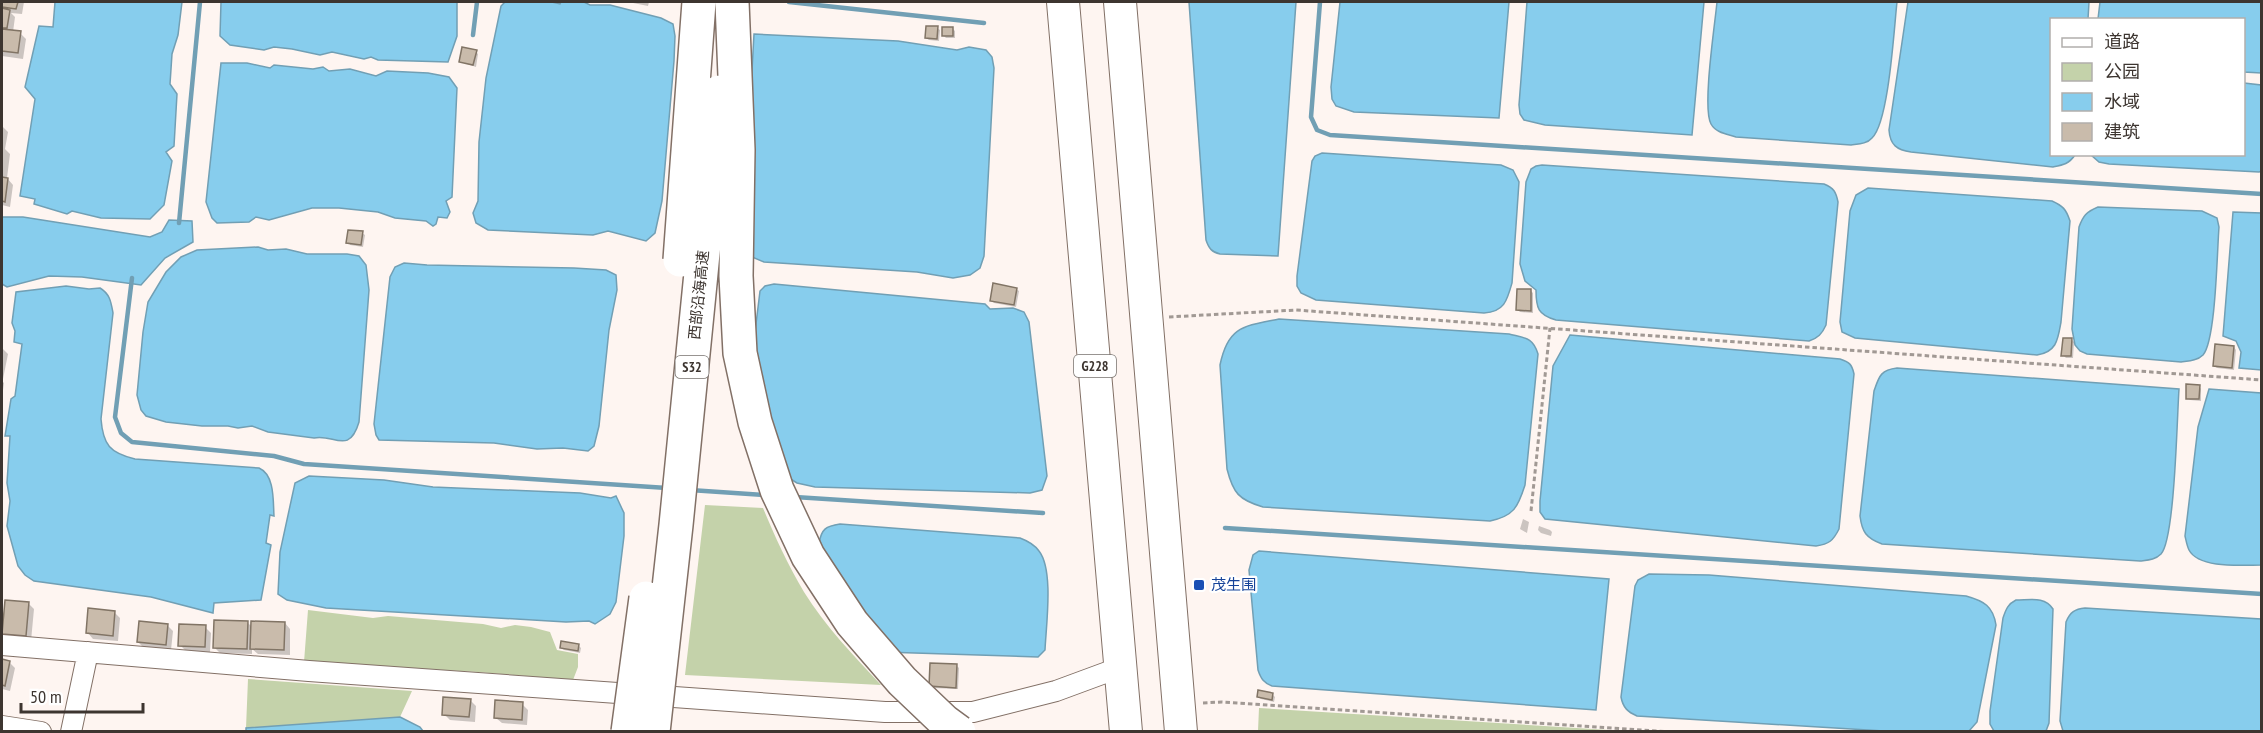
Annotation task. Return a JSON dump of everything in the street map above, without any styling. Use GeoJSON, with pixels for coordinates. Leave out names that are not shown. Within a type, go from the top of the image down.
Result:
{"type":"FeatureCollection","features":[{"type":"Feature","properties":{"kind":"highway","name":"西部沿海高速"},"geometry":{"type":"LineString","coordinates":[[628,732],[648,576],[680,267],[699,2]]}},
{"type":"Feature","properties":{"kind":"highway","name":"西部沿海高速"},"geometry":{"type":"LineString","coordinates":[[653,732],[730,2]]}},
{"type":"Feature","properties":{"kind":"highway"},"geometry":{"type":"LineString","coordinates":[[730,2],[738,150],[736,276],[740,353],[755,422],[777,490],[808,556],[852,623],[902,681],[944,721],[959,732]]}},
{"type":"Feature","properties":{"kind":"highway","name":"G228"},"geometry":{"type":"LineString","coordinates":[[1063,2],[1126,732]]}},
{"type":"Feature","properties":{"kind":"highway"},"geometry":{"type":"LineString","coordinates":[[1120,2],[1180,718]]}},
{"type":"Feature","properties":{"kind":"street"},"geometry":{"type":"LineString","coordinates":[[2,645],[309,671],[885,711],[973,712],[1056,691],[1121,667]]}},
{"type":"Feature","properties":{"kind":"street"},"geometry":{"type":"LineString","coordinates":[[71,732],[88,652]]}},
{"type":"Feature","properties":{"kind":"street"},"geometry":{"type":"LineString","coordinates":[[2,726],[42,732]]}},
{"type":"Feature","properties":{"kind":"path"},"geometry":{"type":"LineString","coordinates":[[1146,319],[1296,310],[2262,380]]}},
{"type":"Feature","properties":{"kind":"path"},"geometry":{"type":"LineString","coordinates":[[1531,511],[1550,328]]}},
{"type":"Feature","properties":{"kind":"path"},"geometry":{"type":"LineString","coordinates":[[1180,718],[1222,702],[1671,732]]}},
{"type":"Feature","properties":{"kind":"green space"},"geometry":{"type":"Polygon","coordinates":[[[705,505],[763,508],[787,561],[812,605],[881,685],[685,675],[705,505]]]}},
{"type":"Feature","properties":{"kind":"green space"},"geometry":{"type":"Polygon","coordinates":[[[308,610],[373,618],[388,616],[483,624],[501,628],[515,625],[531,627],[550,632],[557,650],[578,654],[578,667],[573,680],[304,662],[308,610]]]}},
{"type":"Feature","properties":{"kind":"green space"},"geometry":{"type":"Polygon","coordinates":[[[248,679],[412,691],[400,717],[246,728],[248,679]]]}},
{"type":"Feature","properties":{"kind":"green space"},"geometry":{"type":"Polygon","coordinates":[[[1259,708],[1625,731],[1258,731],[1259,708]]]}},
{"type":"Feature","properties":{"kind":"water"},"geometry":{"type":"Polygon","coordinates":[[[55,2],[182,2],[178,35],[172,54],[170,84],[177,94],[174,146],[166,152],[172,161],[164,205],[150,219],[101,218],[72,211],[67,214],[34,204],[35,199],[20,196],[35,99],[25,87],[39,26],[53,27],[55,2]]]}},
{"type":"Feature","properties":{"kind":"water"},"geometry":{"type":"Polygon","coordinates":[[[221,2],[457,2],[457,36],[448,62],[378,60],[371,57],[364,59],[332,52],[320,55],[274,47],[264,50],[230,45],[220,36],[221,2]]]}},
{"type":"Feature","properties":{"kind":"water"},"geometry":{"type":"Polygon","coordinates":[[[505,2],[560,4],[561,2],[584,2],[590,5],[610,5],[661,18],[673,24],[674,61],[662,201],[655,233],[646,241],[608,231],[593,235],[488,230],[476,223],[473,213],[478,201],[479,142],[486,78],[501,6],[505,2]]]}},
{"type":"Feature","properties":{"kind":"water"},"geometry":{"type":"Polygon","coordinates":[[[1189,2],[1296,2],[1278,256],[1220,254],[1208,246],[1189,2]]]}},
{"type":"Feature","properties":{"kind":"water"},"geometry":{"type":"Polygon","coordinates":[[[1340,2],[1509,2],[1499,118],[1354,112],[1336,106],[1332,99],[1331,87],[1340,2]]]}},
{"type":"Feature","properties":{"kind":"water"},"geometry":{"type":"Polygon","coordinates":[[[1527,2],[1704,2],[1692,135],[1545,125],[1524,120],[1520,114],[1519,105],[1527,2]]]}},
{"type":"Feature","properties":{"kind":"water"},"geometry":{"type":"Polygon","coordinates":[[[1717,2],[1897,2],[1887,95],[1878,129],[1872,138],[1865,143],[1851,145],[1736,137],[1716,129],[1711,124],[1708,101],[1717,2]]]}},
{"type":"Feature","properties":{"kind":"water"},"geometry":{"type":"Polygon","coordinates":[[[1908,2],[2089,2],[2088,18],[2050,18],[2050,156],[2074,156],[2065,164],[2053,167],[1911,152],[1895,146],[1889,130],[1908,2]]]}},
{"type":"Feature","properties":{"kind":"water"},"geometry":{"type":"Polygon","coordinates":[[[2100,2],[2261,2],[2261,73],[2245,72],[2245,18],[2098,18],[2100,2]]]}},
{"type":"Feature","properties":{"kind":"water"},"geometry":{"type":"Polygon","coordinates":[[[754,34],[898,41],[957,50],[969,47],[986,50],[992,57],[994,68],[984,256],[980,268],[970,275],[953,278],[917,272],[764,262],[745,254],[744,215],[754,34]]]}},
{"type":"Feature","properties":{"kind":"water"},"geometry":{"type":"Polygon","coordinates":[[[221,63],[247,63],[270,68],[274,65],[313,69],[323,67],[329,71],[350,69],[376,76],[387,71],[428,73],[449,77],[457,88],[452,197],[446,201],[450,212],[447,218],[438,217],[433,226],[426,221],[395,218],[378,212],[312,208],[269,220],[256,217],[249,222],[217,223],[212,218],[206,202],[221,63]]]}},
{"type":"Feature","properties":{"kind":"water"},"geometry":{"type":"Polygon","coordinates":[[[2245,83],[2261,85],[2262,171],[2099,162],[2092,156],[2245,156],[2245,83]]]}},
{"type":"Feature","properties":{"kind":"water"},"geometry":{"type":"Polygon","coordinates":[[[1322,153],[1501,165],[1513,170],[1519,182],[1512,283],[1504,304],[1496,310],[1484,313],[1316,300],[1301,293],[1297,286],[1297,276],[1312,161],[1315,156],[1322,153]]]}},
{"type":"Feature","properties":{"kind":"water"},"geometry":{"type":"Polygon","coordinates":[[[1542,165],[1824,184],[1830,187],[1838,202],[1826,325],[1823,331],[1809,341],[1556,320],[1545,316],[1539,310],[1536,290],[1525,281],[1520,264],[1526,182],[1531,169],[1542,165]]]}},
{"type":"Feature","properties":{"kind":"water"},"geometry":{"type":"Polygon","coordinates":[[[1868,188],[2052,201],[2061,206],[2070,221],[2061,322],[2053,348],[2037,355],[1855,338],[1842,332],[1840,322],[1850,211],[1856,195],[1868,188]]]}},
{"type":"Feature","properties":{"kind":"water"},"geometry":{"type":"Polygon","coordinates":[[[2098,207],[2202,211],[2217,218],[2219,227],[2211,332],[2201,357],[2181,362],[2087,354],[2075,345],[2072,329],[2079,227],[2086,215],[2098,207]]]}},
{"type":"Feature","properties":{"kind":"water"},"geometry":{"type":"Polygon","coordinates":[[[2233,212],[2261,213],[2261,370],[2239,368],[2241,352],[2236,341],[2223,336],[2233,212]]]}},
{"type":"Feature","properties":{"kind":"water"},"geometry":{"type":"Polygon","coordinates":[[[2,217],[23,217],[150,237],[162,232],[169,220],[192,221],[193,242],[165,258],[141,285],[82,277],[49,276],[7,287],[2,284],[2,217]]]}},
{"type":"Feature","properties":{"kind":"water"},"geometry":{"type":"Polygon","coordinates":[[[258,247],[268,250],[286,249],[307,254],[359,256],[366,265],[369,290],[359,422],[355,432],[345,441],[268,432],[252,426],[238,428],[166,422],[146,416],[141,410],[137,395],[148,302],[166,272],[181,257],[197,250],[258,247]]]}},
{"type":"Feature","properties":{"kind":"water"},"geometry":{"type":"Polygon","coordinates":[[[404,263],[574,268],[606,270],[616,275],[617,290],[609,330],[599,426],[594,446],[588,451],[563,448],[537,449],[494,443],[379,440],[374,424],[390,277],[395,267],[404,263]]]}},
{"type":"Feature","properties":{"kind":"water"},"geometry":{"type":"Polygon","coordinates":[[[774,284],[985,304],[990,309],[1013,308],[1024,312],[1029,322],[1047,476],[1042,490],[1030,493],[815,487],[797,483],[784,475],[751,365],[760,291],[765,286],[774,284]]]}},
{"type":"Feature","properties":{"kind":"water"},"geometry":{"type":"Polygon","coordinates":[[[66,286],[100,288],[111,302],[113,313],[101,419],[106,442],[114,451],[135,459],[259,468],[268,476],[271,482],[274,516],[270,515],[266,543],[271,545],[261,600],[214,603],[213,613],[151,597],[34,581],[18,566],[7,526],[10,501],[7,483],[10,436],[5,436],[11,399],[15,396],[22,344],[14,342],[15,331],[12,323],[16,292],[66,286]]]}},
{"type":"Feature","properties":{"kind":"water"},"geometry":{"type":"Polygon","coordinates":[[[1279,319],[1509,334],[1531,341],[1538,354],[1525,485],[1514,509],[1505,516],[1490,521],[1263,507],[1238,494],[1227,469],[1220,365],[1223,352],[1233,335],[1239,330],[1279,319]]]}},
{"type":"Feature","properties":{"kind":"water"},"geometry":{"type":"Polygon","coordinates":[[[1570,335],[1840,359],[1848,362],[1854,374],[1839,529],[1835,536],[1827,543],[1816,546],[1545,519],[1540,512],[1540,501],[1553,366],[1570,335]]]}},
{"type":"Feature","properties":{"kind":"water"},"geometry":{"type":"Polygon","coordinates":[[[1897,368],[2179,389],[2172,502],[2166,544],[2161,554],[2154,559],[2140,561],[1882,544],[1869,537],[1862,526],[1860,516],[1874,391],[1884,372],[1897,368]]]}},
{"type":"Feature","properties":{"kind":"water"},"geometry":{"type":"Polygon","coordinates":[[[2209,389],[2261,393],[2261,565],[2211,563],[2194,556],[2187,545],[2185,536],[2198,427],[2209,389]]]}},
{"type":"Feature","properties":{"kind":"water"},"geometry":{"type":"Polygon","coordinates":[[[309,476],[384,480],[433,487],[580,493],[611,498],[616,496],[624,513],[624,536],[616,602],[610,614],[595,624],[589,621],[566,622],[326,608],[287,600],[278,594],[280,552],[295,483],[309,476]]]}},
{"type":"Feature","properties":{"kind":"water"},"geometry":{"type":"Polygon","coordinates":[[[840,524],[1020,538],[1031,543],[1044,560],[1048,584],[1045,650],[1038,657],[883,652],[819,544],[825,529],[840,524]]]}},
{"type":"Feature","properties":{"kind":"water"},"geometry":{"type":"Polygon","coordinates":[[[1259,551],[1609,579],[1596,710],[1269,685],[1260,676],[1258,670],[1249,570],[1253,555],[1259,551]]]}},
{"type":"Feature","properties":{"kind":"water"},"geometry":{"type":"Polygon","coordinates":[[[1649,574],[1709,575],[1966,596],[1978,600],[1987,605],[1993,613],[1996,625],[1977,722],[1969,731],[1884,731],[1637,716],[1626,709],[1621,697],[1635,586],[1638,580],[1649,574]]]}},
{"type":"Feature","properties":{"kind":"water"},"geometry":{"type":"Polygon","coordinates":[[[2016,600],[2041,600],[2053,609],[2049,723],[2046,731],[1994,731],[1990,724],[2003,618],[2008,607],[2016,600]]]}},
{"type":"Feature","properties":{"kind":"water"},"geometry":{"type":"Polygon","coordinates":[[[2085,608],[2261,619],[2261,731],[2063,731],[2060,721],[2066,622],[2073,612],[2085,608]]]}},
{"type":"Feature","properties":{"kind":"water"},"geometry":{"type":"Polygon","coordinates":[[[400,717],[420,727],[423,731],[246,731],[246,728],[400,717]]]}},
{"type":"Feature","properties":{"kind":"building"},"geometry":{"type":"Polygon","coordinates":[[[2,2],[18,2],[16,9],[2,7],[2,2]]]}},
{"type":"Feature","properties":{"kind":"building"},"geometry":{"type":"Polygon","coordinates":[[[2,8],[10,10],[7,28],[2,28],[2,8]]]}},
{"type":"Feature","properties":{"kind":"building"},"geometry":{"type":"Polygon","coordinates":[[[926,26],[938,26],[937,39],[925,38],[926,26]]]}},
{"type":"Feature","properties":{"kind":"building"},"geometry":{"type":"Polygon","coordinates":[[[942,27],[953,27],[953,36],[942,36],[942,27]]]}},
{"type":"Feature","properties":{"kind":"building"},"geometry":{"type":"Polygon","coordinates":[[[2,29],[21,31],[18,53],[2,51],[2,29]]]}},
{"type":"Feature","properties":{"kind":"building"},"geometry":{"type":"Polygon","coordinates":[[[462,47],[477,50],[473,65],[459,62],[462,47]]]}},
{"type":"Feature","properties":{"kind":"building"},"geometry":{"type":"Polygon","coordinates":[[[2,177],[8,178],[5,202],[2,201],[2,177]]]}},
{"type":"Feature","properties":{"kind":"building"},"geometry":{"type":"Polygon","coordinates":[[[348,230],[363,231],[361,245],[346,243],[348,230]]]}},
{"type":"Feature","properties":{"kind":"building"},"geometry":{"type":"Polygon","coordinates":[[[993,283],[1017,288],[1014,305],[990,301],[993,283]]]}},
{"type":"Feature","properties":{"kind":"building"},"geometry":{"type":"Polygon","coordinates":[[[1517,289],[1531,289],[1531,311],[1516,310],[1517,289]]]}},
{"type":"Feature","properties":{"kind":"building"},"geometry":{"type":"Polygon","coordinates":[[[2063,338],[2072,338],[2071,356],[2061,356],[2063,338]]]}},
{"type":"Feature","properties":{"kind":"building"},"geometry":{"type":"Polygon","coordinates":[[[2215,344],[2234,346],[2232,368],[2213,366],[2215,344]]]}},
{"type":"Feature","properties":{"kind":"building"},"geometry":{"type":"Polygon","coordinates":[[[2186,384],[2200,385],[2199,399],[2186,399],[2186,384]]]}},
{"type":"Feature","properties":{"kind":"building"},"geometry":{"type":"Polygon","coordinates":[[[5,600],[29,602],[26,636],[2,634],[5,600]]]}},
{"type":"Feature","properties":{"kind":"building"},"geometry":{"type":"Polygon","coordinates":[[[88,608],[115,611],[113,636],[86,633],[88,608]]]}},
{"type":"Feature","properties":{"kind":"building"},"geometry":{"type":"Polygon","coordinates":[[[214,620],[248,621],[247,649],[213,648],[214,620]]]}},
{"type":"Feature","properties":{"kind":"building"},"geometry":{"type":"Polygon","coordinates":[[[139,621],[168,624],[166,645],[137,642],[139,621]]]}},
{"type":"Feature","properties":{"kind":"building"},"geometry":{"type":"Polygon","coordinates":[[[251,621],[285,622],[284,650],[250,649],[251,621]]]}},
{"type":"Feature","properties":{"kind":"building"},"geometry":{"type":"Polygon","coordinates":[[[179,624],[206,625],[205,647],[178,646],[179,624]]]}},
{"type":"Feature","properties":{"kind":"building"},"geometry":{"type":"Polygon","coordinates":[[[561,641],[579,644],[578,651],[560,648],[561,641]]]}},
{"type":"Feature","properties":{"kind":"building"},"geometry":{"type":"Polygon","coordinates":[[[2,659],[10,661],[5,686],[2,685],[2,659]]]}},
{"type":"Feature","properties":{"kind":"building"},"geometry":{"type":"Polygon","coordinates":[[[930,663],[957,664],[956,688],[929,686],[930,663]]]}},
{"type":"Feature","properties":{"kind":"building"},"geometry":{"type":"Polygon","coordinates":[[[1258,690],[1273,693],[1272,700],[1257,697],[1258,690]]]}},
{"type":"Feature","properties":{"kind":"building"},"geometry":{"type":"Polygon","coordinates":[[[443,697],[471,699],[469,717],[442,715],[443,697]]]}},
{"type":"Feature","properties":{"kind":"building"},"geometry":{"type":"Polygon","coordinates":[[[495,700],[523,702],[522,720],[494,718],[495,700]]]}},
{"type":"Feature","properties":{"kind":"waterway"},"geometry":{"type":"LineString","coordinates":[[179,223],[200,2]]}},
{"type":"Feature","properties":{"kind":"waterway"},"geometry":{"type":"LineString","coordinates":[[473,35],[477,2]]}},
{"type":"Feature","properties":{"kind":"waterway"},"geometry":{"type":"LineString","coordinates":[[789,2],[984,23]]}},
{"type":"Feature","properties":{"kind":"waterway"},"geometry":{"type":"LineString","coordinates":[[1320,2],[1311,117],[1317,130],[1330,135],[2262,194]]}},
{"type":"Feature","properties":{"kind":"waterway"},"geometry":{"type":"LineString","coordinates":[[132,278],[115,417],[121,433],[132,442],[274,456],[304,464],[667,488]]}},
{"type":"Feature","properties":{"kind":"waterway"},"geometry":{"type":"LineString","coordinates":[[690,490],[765,495]]}},
{"type":"Feature","properties":{"kind":"waterway"},"geometry":{"type":"LineString","coordinates":[[795,497],[1043,513]]}},
{"type":"Feature","properties":{"kind":"waterway"},"geometry":{"type":"LineString","coordinates":[[1225,528],[2262,594]]}},
{"type":"Feature","properties":{"kind":"place","name":"茂生围"},"geometry":{"type":"Point","coordinates":[1199,585]}}]}
